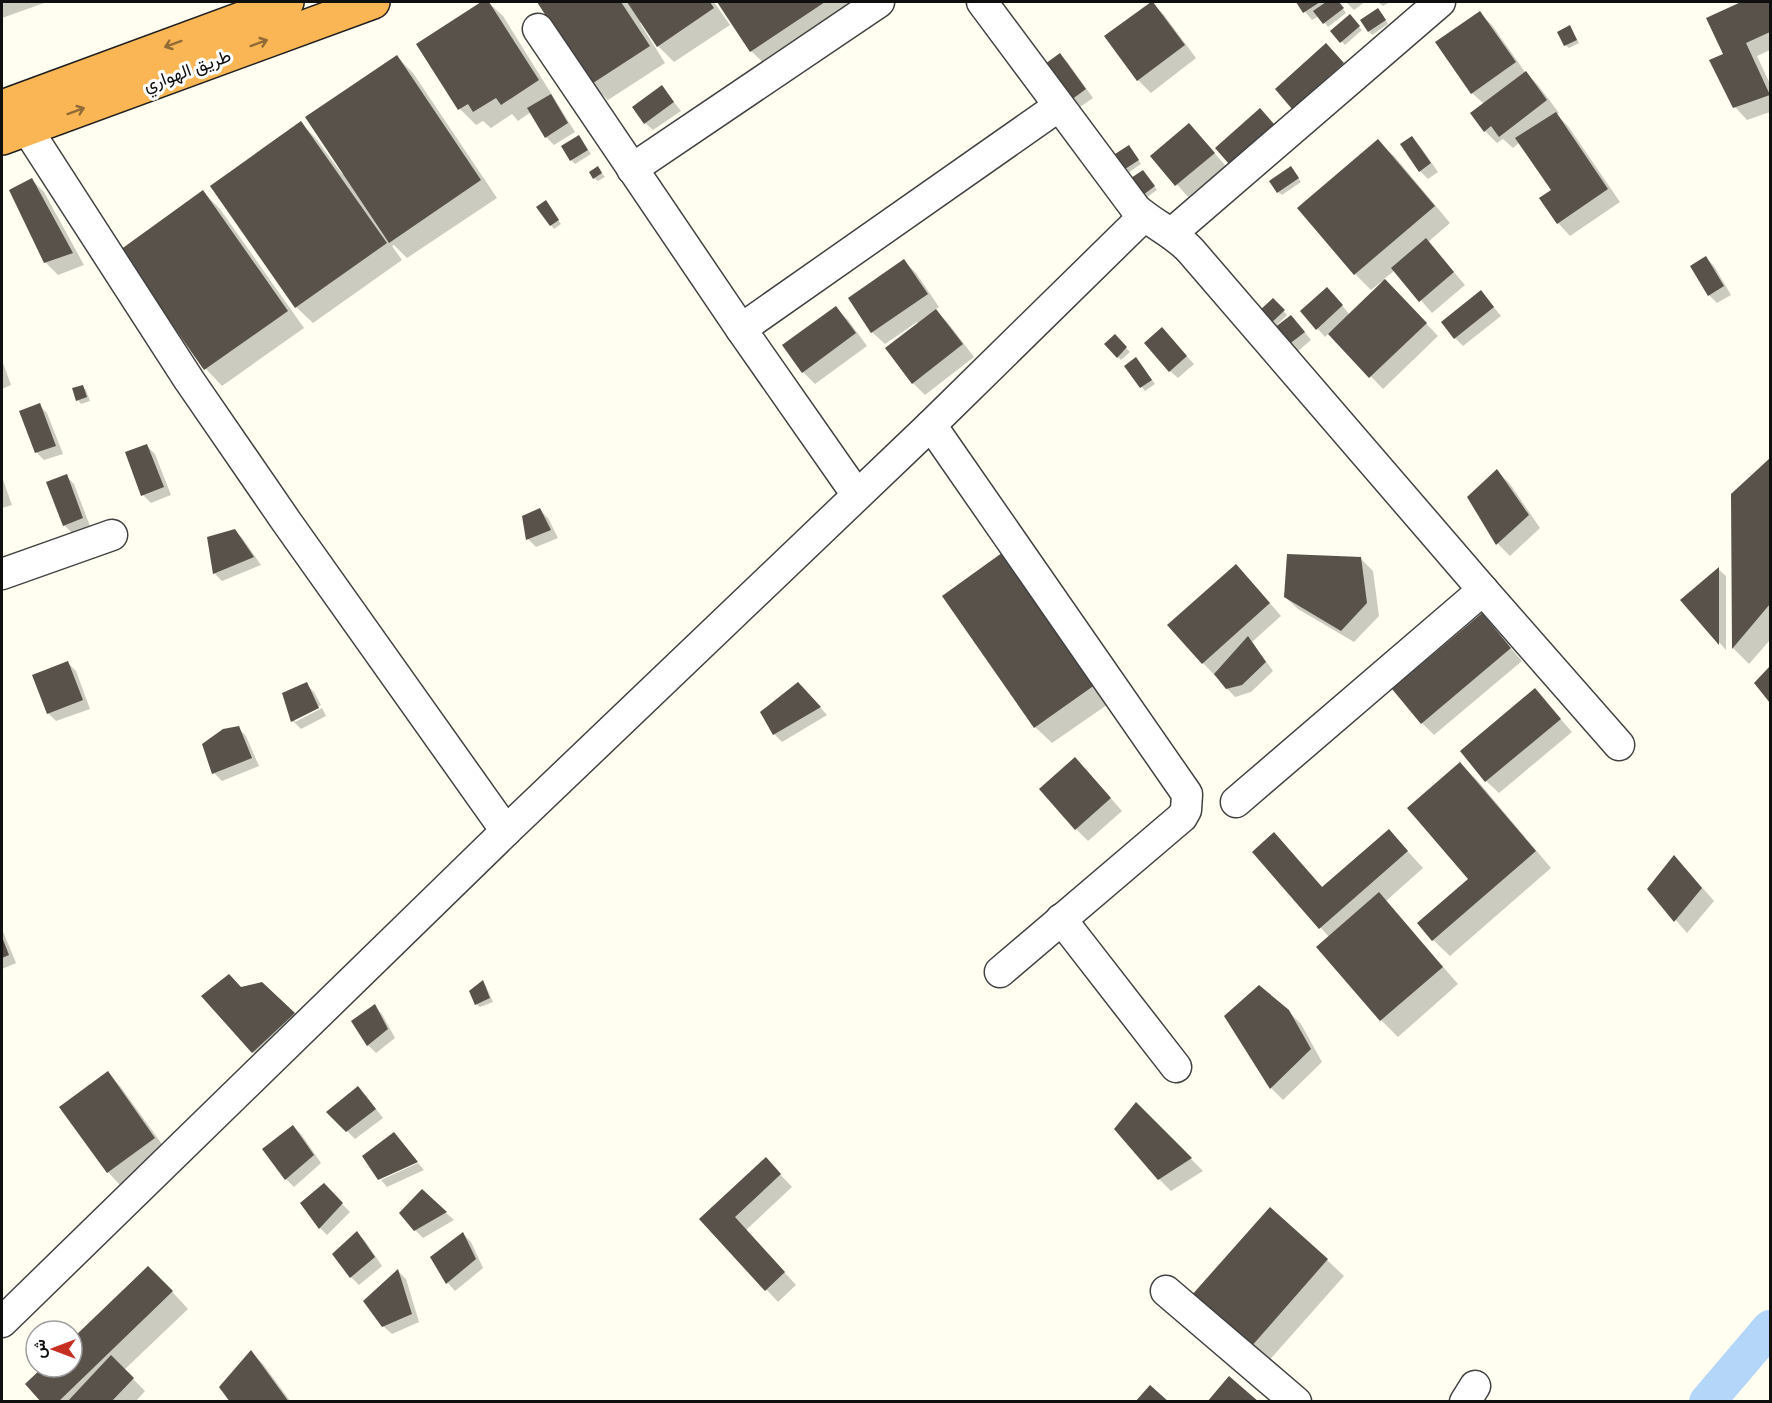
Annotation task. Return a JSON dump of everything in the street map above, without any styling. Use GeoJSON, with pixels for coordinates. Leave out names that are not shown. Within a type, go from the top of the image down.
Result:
{"type":"FeatureCollection","features":[{"type":"Feature","properties":{"kind":"highway","name":"طريق الهواري"},"geometry":{"type":"LineString","coordinates":[[2,107],[287,2]]}},
{"type":"Feature","properties":{"kind":"highway","name":"طريق الهواري"},"geometry":{"type":"LineString","coordinates":[[14,134],[373,2]]}},
{"type":"Feature","properties":{"kind":"street"},"geometry":{"type":"LineString","coordinates":[[632,169],[879,2]]}},
{"type":"Feature","properties":{"kind":"street"},"geometry":{"type":"LineString","coordinates":[[982,2],[1130,201],[1144,216],[1172,233],[1191,251],[1483,591],[1618,744]]}},
{"type":"Feature","properties":{"kind":"street"},"geometry":{"type":"LineString","coordinates":[[1172,233],[1440,2]]}},
{"type":"Feature","properties":{"kind":"street"},"geometry":{"type":"LineString","coordinates":[[538,29],[741,329],[857,495]]}},
{"type":"Feature","properties":{"kind":"street"},"geometry":{"type":"LineString","coordinates":[[741,329],[1059,106]]}},
{"type":"Feature","properties":{"kind":"street"},"geometry":{"type":"LineString","coordinates":[[14,134],[506,831]]}},
{"type":"Feature","properties":{"kind":"street"},"geometry":{"type":"LineString","coordinates":[[2,1322],[506,831],[931,425],[1144,216]]}},
{"type":"Feature","properties":{"kind":"street"},"geometry":{"type":"LineString","coordinates":[[931,425],[1187,794],[1186,810],[1182,817],[1000,972]]}},
{"type":"Feature","properties":{"kind":"street"},"geometry":{"type":"LineString","coordinates":[[2,574],[112,535]]}},
{"type":"Feature","properties":{"kind":"street"},"geometry":{"type":"LineString","coordinates":[[1236,802],[1483,591]]}},
{"type":"Feature","properties":{"kind":"street"},"geometry":{"type":"LineString","coordinates":[[1061,919],[1176,1067]]}},
{"type":"Feature","properties":{"kind":"street"},"geometry":{"type":"LineString","coordinates":[[1166,1291],[1296,1401]]}},
{"type":"Feature","properties":{"kind":"building"},"geometry":{"type":"Polygon","coordinates":[[[481,2],[489,2],[539,80],[501,105],[496,98],[473,112],[468,104],[458,110],[416,44],[481,2]]]}},
{"type":"Feature","properties":{"kind":"building"},"geometry":{"type":"Polygon","coordinates":[[[537,2],[621,2],[650,46],[590,85],[537,2]]]}},
{"type":"Feature","properties":{"kind":"building"},"geometry":{"type":"Polygon","coordinates":[[[627,2],[710,2],[714,8],[657,47],[627,2]]]}},
{"type":"Feature","properties":{"kind":"building"},"geometry":{"type":"Polygon","coordinates":[[[717,2],[825,2],[750,52],[717,2]]]}},
{"type":"Feature","properties":{"kind":"building"},"geometry":{"type":"Polygon","coordinates":[[[1151,2],[1185,45],[1137,81],[1104,36],[1151,2]]]}},
{"type":"Feature","properties":{"kind":"building"},"geometry":{"type":"Polygon","coordinates":[[[1296,2],[1320,2],[1303,13],[1296,2]]]}},
{"type":"Feature","properties":{"kind":"building"},"geometry":{"type":"Polygon","coordinates":[[[1326,2],[1339,2],[1344,8],[1323,24],[1313,11],[1326,2]]]}},
{"type":"Feature","properties":{"kind":"building"},"geometry":{"type":"Polygon","coordinates":[[[1741,2],[1770,2],[1770,32],[1746,43],[1770,95],[1733,108],[1709,60],[1723,54],[1706,18],[1741,2]]]}},
{"type":"Feature","properties":{"kind":"building"},"geometry":{"type":"Polygon","coordinates":[[[1378,8],[1386,20],[1368,32],[1360,20],[1378,8]]]}},
{"type":"Feature","properties":{"kind":"building"},"geometry":{"type":"Polygon","coordinates":[[[1480,11],[1516,62],[1471,94],[1435,42],[1480,11]]]}},
{"type":"Feature","properties":{"kind":"building"},"geometry":{"type":"Polygon","coordinates":[[[1350,14],[1360,26],[1340,43],[1330,31],[1350,14]]]}},
{"type":"Feature","properties":{"kind":"building"},"geometry":{"type":"Polygon","coordinates":[[[1570,25],[1577,40],[1564,46],[1557,32],[1570,25]]]}},
{"type":"Feature","properties":{"kind":"building"},"geometry":{"type":"Polygon","coordinates":[[[1326,43],[1344,63],[1292,109],[1275,89],[1326,43]]]}},
{"type":"Feature","properties":{"kind":"building"},"geometry":{"type":"Polygon","coordinates":[[[1060,53],[1086,89],[1071,100],[1045,64],[1060,53]]]}},
{"type":"Feature","properties":{"kind":"building"},"geometry":{"type":"Polygon","coordinates":[[[397,55],[481,180],[389,243],[305,117],[397,55]]]}},
{"type":"Feature","properties":{"kind":"building"},"geometry":{"type":"Polygon","coordinates":[[[1526,71],[1547,100],[1499,137],[1491,126],[1484,132],[1470,113],[1526,71]]]}},
{"type":"Feature","properties":{"kind":"building"},"geometry":{"type":"Polygon","coordinates":[[[662,85],[674,102],[644,124],[632,107],[662,85]]]}},
{"type":"Feature","properties":{"kind":"building"},"geometry":{"type":"Polygon","coordinates":[[[551,94],[568,123],[545,138],[527,108],[551,94]]]}},
{"type":"Feature","properties":{"kind":"building"},"geometry":{"type":"Polygon","coordinates":[[[1260,108],[1274,124],[1229,164],[1215,148],[1260,108]]]}},
{"type":"Feature","properties":{"kind":"building"},"geometry":{"type":"Polygon","coordinates":[[[1556,112],[1608,189],[1557,224],[1539,198],[1551,190],[1515,138],[1556,112]]]}},
{"type":"Feature","properties":{"kind":"building"},"geometry":{"type":"Polygon","coordinates":[[[301,121],[387,243],[295,308],[210,186],[301,121]]]}},
{"type":"Feature","properties":{"kind":"building"},"geometry":{"type":"Polygon","coordinates":[[[1189,123],[1215,153],[1175,186],[1150,156],[1189,123]]]}},
{"type":"Feature","properties":{"kind":"building"},"geometry":{"type":"Polygon","coordinates":[[[579,135],[588,150],[570,161],[561,146],[579,135]]]}},
{"type":"Feature","properties":{"kind":"building"},"geometry":{"type":"Polygon","coordinates":[[[1412,136],[1431,163],[1419,172],[1400,144],[1412,136]]]}},
{"type":"Feature","properties":{"kind":"building"},"geometry":{"type":"Polygon","coordinates":[[[1378,139],[1435,206],[1354,275],[1297,208],[1378,139]]]}},
{"type":"Feature","properties":{"kind":"building"},"geometry":{"type":"Polygon","coordinates":[[[1129,145],[1139,160],[1125,169],[1115,154],[1129,145]]]}},
{"type":"Feature","properties":{"kind":"building"},"geometry":{"type":"Polygon","coordinates":[[[598,166],[602,173],[593,179],[589,172],[598,166]]]}},
{"type":"Feature","properties":{"kind":"building"},"geometry":{"type":"Polygon","coordinates":[[[1291,166],[1299,178],[1277,193],[1269,181],[1291,166]]]}},
{"type":"Feature","properties":{"kind":"building"},"geometry":{"type":"Polygon","coordinates":[[[1143,170],[1155,186],[1143,195],[1131,178],[1143,170]]]}},
{"type":"Feature","properties":{"kind":"building"},"geometry":{"type":"Polygon","coordinates":[[[32,178],[73,253],[44,263],[9,190],[32,178]]]}},
{"type":"Feature","properties":{"kind":"building"},"geometry":{"type":"Polygon","coordinates":[[[203,190],[288,311],[204,370],[120,250],[203,190]]]}},
{"type":"Feature","properties":{"kind":"building"},"geometry":{"type":"Polygon","coordinates":[[[546,200],[559,220],[550,226],[536,207],[546,200]]]}},
{"type":"Feature","properties":{"kind":"building"},"geometry":{"type":"Polygon","coordinates":[[[1426,238],[1454,272],[1419,302],[1391,268],[1426,238]]]}},
{"type":"Feature","properties":{"kind":"building"},"geometry":{"type":"Polygon","coordinates":[[[1706,256],[1724,286],[1708,296],[1690,266],[1706,256]]]}},
{"type":"Feature","properties":{"kind":"building"},"geometry":{"type":"Polygon","coordinates":[[[904,259],[928,294],[871,333],[848,298],[904,259]]]}},
{"type":"Feature","properties":{"kind":"building"},"geometry":{"type":"Polygon","coordinates":[[[1385,279],[1427,323],[1369,378],[1328,334],[1385,279]]]}},
{"type":"Feature","properties":{"kind":"building"},"geometry":{"type":"Polygon","coordinates":[[[1327,287],[1343,305],[1316,330],[1300,311],[1327,287]]]}},
{"type":"Feature","properties":{"kind":"building"},"geometry":{"type":"Polygon","coordinates":[[[1481,290],[1494,307],[1454,339],[1441,322],[1481,290]]]}},
{"type":"Feature","properties":{"kind":"building"},"geometry":{"type":"Polygon","coordinates":[[[1273,298],[1285,310],[1270,324],[1258,312],[1273,298]]]}},
{"type":"Feature","properties":{"kind":"building"},"geometry":{"type":"Polygon","coordinates":[[[836,306],[856,333],[802,373],[782,345],[836,306]]]}},
{"type":"Feature","properties":{"kind":"building"},"geometry":{"type":"Polygon","coordinates":[[[936,309],[963,344],[912,384],[885,348],[936,309]]]}},
{"type":"Feature","properties":{"kind":"building"},"geometry":{"type":"Polygon","coordinates":[[[1291,315],[1305,332],[1288,345],[1274,328],[1291,315]]]}},
{"type":"Feature","properties":{"kind":"building"},"geometry":{"type":"Polygon","coordinates":[[[1162,327],[1187,356],[1169,372],[1144,343],[1162,327]]]}},
{"type":"Feature","properties":{"kind":"building"},"geometry":{"type":"Polygon","coordinates":[[[1115,334],[1127,347],[1117,358],[1104,344],[1115,334]]]}},
{"type":"Feature","properties":{"kind":"building"},"geometry":{"type":"Polygon","coordinates":[[[1136,357],[1152,380],[1140,388],[1124,366],[1136,357]]]}},
{"type":"Feature","properties":{"kind":"building"},"geometry":{"type":"Polygon","coordinates":[[[83,385],[87,397],[76,401],[72,388],[83,385]]]}},
{"type":"Feature","properties":{"kind":"building"},"geometry":{"type":"Polygon","coordinates":[[[40,403],[56,446],[35,453],[19,411],[40,403]]]}},
{"type":"Feature","properties":{"kind":"building"},"geometry":{"type":"Polygon","coordinates":[[[147,444],[164,487],[141,496],[125,452],[147,444]]]}},
{"type":"Feature","properties":{"kind":"building"},"geometry":{"type":"Polygon","coordinates":[[[1770,458],[1770,604],[1732,649],[1731,494],[1770,458]]]}},
{"type":"Feature","properties":{"kind":"building"},"geometry":{"type":"Polygon","coordinates":[[[1497,469],[1529,515],[1496,545],[1467,497],[1497,469]]]}},
{"type":"Feature","properties":{"kind":"building"},"geometry":{"type":"Polygon","coordinates":[[[67,474],[83,518],[63,526],[46,482],[67,474]]]}},
{"type":"Feature","properties":{"kind":"building"},"geometry":{"type":"Polygon","coordinates":[[[540,508],[551,530],[526,540],[522,516],[540,508]]]}},
{"type":"Feature","properties":{"kind":"building"},"geometry":{"type":"Polygon","coordinates":[[[235,529],[254,557],[213,574],[207,537],[235,529]]]}},
{"type":"Feature","properties":{"kind":"building"},"geometry":{"type":"Polygon","coordinates":[[[1006,550],[1099,682],[1034,728],[942,596],[1006,550]]]}},
{"type":"Feature","properties":{"kind":"building"},"geometry":{"type":"Polygon","coordinates":[[[1287,554],[1361,557],[1367,603],[1341,631],[1284,597],[1287,554]]]}},
{"type":"Feature","properties":{"kind":"building"},"geometry":{"type":"Polygon","coordinates":[[[1236,564],[1270,603],[1202,664],[1167,625],[1236,564]]]}},
{"type":"Feature","properties":{"kind":"building"},"geometry":{"type":"Polygon","coordinates":[[[1719,567],[1719,645],[1680,600],[1719,567]]]}},
{"type":"Feature","properties":{"kind":"building"},"geometry":{"type":"Polygon","coordinates":[[[1482,613],[1511,648],[1421,724],[1392,689],[1482,613]]]}},
{"type":"Feature","properties":{"kind":"building"},"geometry":{"type":"Polygon","coordinates":[[[1248,636],[1266,662],[1242,685],[1226,689],[1214,674],[1248,636]]]}},
{"type":"Feature","properties":{"kind":"building"},"geometry":{"type":"Polygon","coordinates":[[[68,661],[83,700],[47,714],[32,675],[68,661]]]}},
{"type":"Feature","properties":{"kind":"building"},"geometry":{"type":"Polygon","coordinates":[[[1770,666],[1770,703],[1754,683],[1770,666]]]}},
{"type":"Feature","properties":{"kind":"building"},"geometry":{"type":"Polygon","coordinates":[[[307,682],[319,708],[291,722],[282,693],[307,682]]]}},
{"type":"Feature","properties":{"kind":"building"},"geometry":{"type":"Polygon","coordinates":[[[798,682],[821,707],[773,735],[760,712],[798,682]]]}},
{"type":"Feature","properties":{"kind":"building"},"geometry":{"type":"Polygon","coordinates":[[[1535,688],[1561,719],[1485,782],[1460,751],[1535,688]]]}},
{"type":"Feature","properties":{"kind":"building"},"geometry":{"type":"Polygon","coordinates":[[[239,726],[252,758],[212,774],[202,744],[223,729],[239,726]]]}},
{"type":"Feature","properties":{"kind":"building"},"geometry":{"type":"Polygon","coordinates":[[[1075,757],[1111,798],[1075,830],[1039,789],[1075,757]]]}},
{"type":"Feature","properties":{"kind":"building"},"geometry":{"type":"Polygon","coordinates":[[[1460,762],[1536,851],[1432,941],[1417,923],[1468,879],[1407,808],[1460,762]]]}},
{"type":"Feature","properties":{"kind":"building"},"geometry":{"type":"Polygon","coordinates":[[[1389,829],[1408,851],[1319,929],[1252,852],[1274,832],[1322,887],[1389,829]]]}},
{"type":"Feature","properties":{"kind":"building"},"geometry":{"type":"Polygon","coordinates":[[[1674,855],[1702,888],[1674,922],[1647,889],[1674,855]]]}},
{"type":"Feature","properties":{"kind":"building"},"geometry":{"type":"Polygon","coordinates":[[[1379,892],[1443,967],[1380,1021],[1316,947],[1379,892]]]}},
{"type":"Feature","properties":{"kind":"building"},"geometry":{"type":"Polygon","coordinates":[[[2,937],[9,955],[2,958],[2,937]]]}},
{"type":"Feature","properties":{"kind":"building"},"geometry":{"type":"Polygon","coordinates":[[[229,974],[241,987],[262,982],[295,1013],[252,1053],[201,996],[229,974]]]}},
{"type":"Feature","properties":{"kind":"building"},"geometry":{"type":"Polygon","coordinates":[[[483,980],[490,998],[475,1005],[469,991],[483,980]]]}},
{"type":"Feature","properties":{"kind":"building"},"geometry":{"type":"Polygon","coordinates":[[[1259,985],[1289,1010],[1311,1049],[1270,1089],[1224,1016],[1259,985]]]}},
{"type":"Feature","properties":{"kind":"building"},"geometry":{"type":"Polygon","coordinates":[[[375,1004],[388,1029],[367,1046],[351,1021],[375,1004]]]}},
{"type":"Feature","properties":{"kind":"building"},"geometry":{"type":"Polygon","coordinates":[[[108,1071],[155,1138],[107,1173],[59,1107],[108,1071]]]}},
{"type":"Feature","properties":{"kind":"building"},"geometry":{"type":"Polygon","coordinates":[[[358,1086],[376,1109],[346,1132],[326,1112],[358,1086]]]}},
{"type":"Feature","properties":{"kind":"building"},"geometry":{"type":"Polygon","coordinates":[[[1136,1102],[1192,1158],[1158,1180],[1114,1129],[1136,1102]]]}},
{"type":"Feature","properties":{"kind":"building"},"geometry":{"type":"Polygon","coordinates":[[[293,1125],[314,1155],[285,1180],[262,1149],[293,1125]]]}},
{"type":"Feature","properties":{"kind":"building"},"geometry":{"type":"Polygon","coordinates":[[[394,1132],[418,1162],[378,1180],[362,1156],[394,1132]]]}},
{"type":"Feature","properties":{"kind":"building"},"geometry":{"type":"Polygon","coordinates":[[[766,1157],[781,1174],[735,1217],[785,1272],[765,1291],[699,1219],[766,1157]]]}},
{"type":"Feature","properties":{"kind":"building"},"geometry":{"type":"Polygon","coordinates":[[[324,1183],[343,1203],[319,1229],[300,1203],[324,1183]]]}},
{"type":"Feature","properties":{"kind":"building"},"geometry":{"type":"Polygon","coordinates":[[[422,1189],[447,1212],[414,1231],[399,1213],[422,1189]]]}},
{"type":"Feature","properties":{"kind":"building"},"geometry":{"type":"Polygon","coordinates":[[[1270,1207],[1328,1259],[1250,1348],[1191,1296],[1270,1207]]]}},
{"type":"Feature","properties":{"kind":"building"},"geometry":{"type":"Polygon","coordinates":[[[357,1231],[375,1257],[350,1278],[332,1254],[357,1231]]]}},
{"type":"Feature","properties":{"kind":"building"},"geometry":{"type":"Polygon","coordinates":[[[463,1232],[476,1259],[446,1284],[430,1257],[463,1232]]]}},
{"type":"Feature","properties":{"kind":"building"},"geometry":{"type":"Polygon","coordinates":[[[148,1266],[173,1291],[84,1377],[84,1327],[148,1266]]]}},
{"type":"Feature","properties":{"kind":"building"},"geometry":{"type":"Polygon","coordinates":[[[398,1269],[412,1314],[382,1327],[363,1301],[398,1269]]]}},
{"type":"Feature","properties":{"kind":"building"},"geometry":{"type":"Polygon","coordinates":[[[251,1350],[289,1402],[230,1402],[219,1387],[251,1350]]]}},
{"type":"Feature","properties":{"kind":"building"},"geometry":{"type":"Polygon","coordinates":[[[111,1355],[134,1378],[111,1402],[67,1402],[111,1355]]]}},
{"type":"Feature","properties":{"kind":"building"},"geometry":{"type":"Polygon","coordinates":[[[1229,1376],[1259,1402],[1207,1402],[1229,1376]]]}},
{"type":"Feature","properties":{"kind":"building"},"geometry":{"type":"Polygon","coordinates":[[[30,1379],[82,1379],[58,1402],[41,1402],[25,1384],[30,1379]]]}},
{"type":"Feature","properties":{"kind":"building"},"geometry":{"type":"Polygon","coordinates":[[[1150,1385],[1169,1402],[1135,1402],[1150,1385]]]}},
{"type":"Feature","properties":{"kind":"waterway"},"geometry":{"type":"LineString","coordinates":[[1707,1402],[1770,1328]]}}]}
